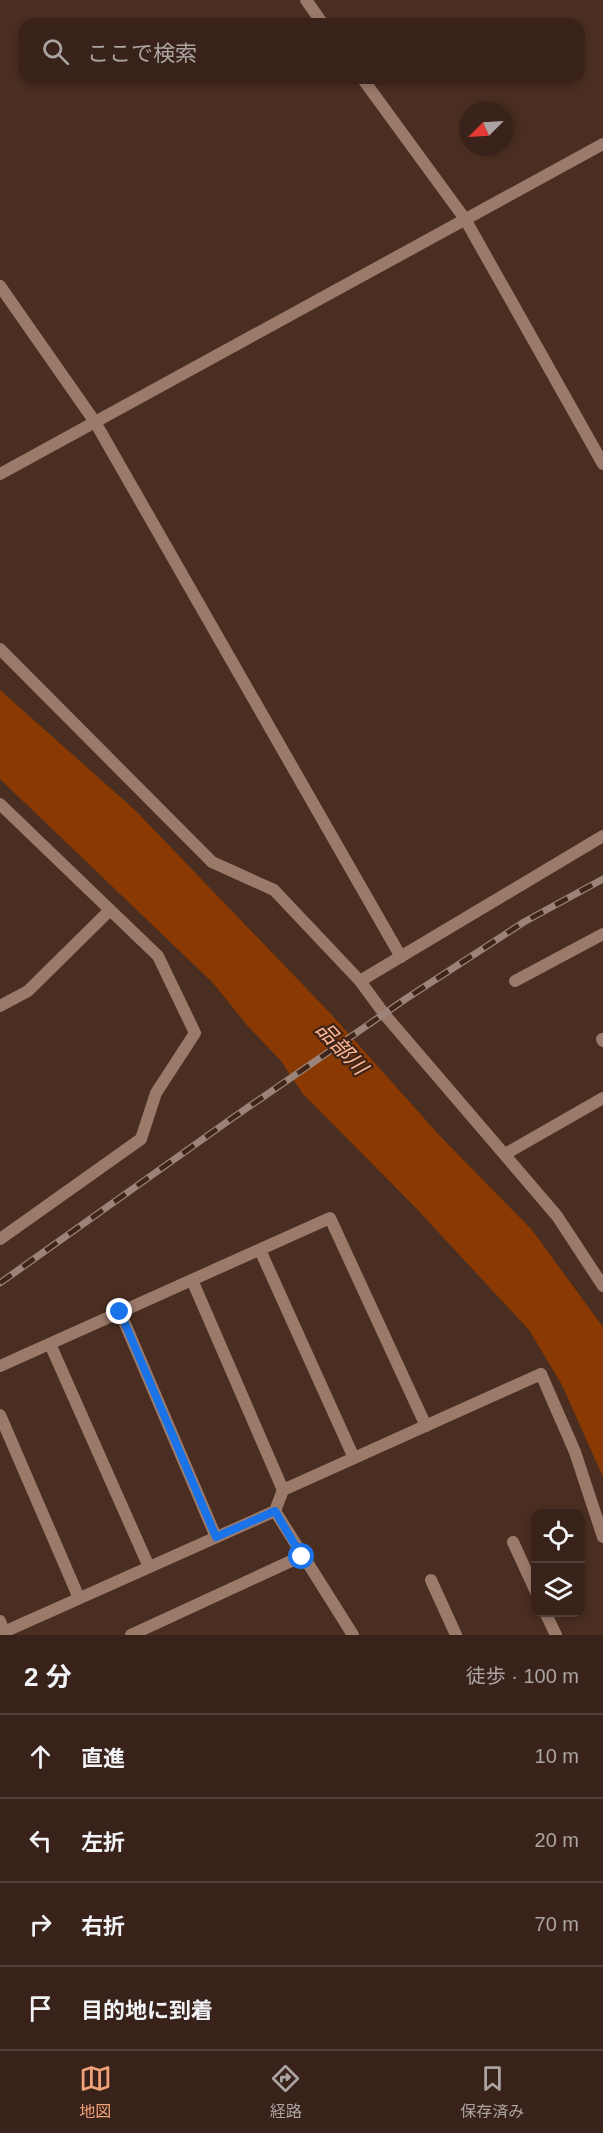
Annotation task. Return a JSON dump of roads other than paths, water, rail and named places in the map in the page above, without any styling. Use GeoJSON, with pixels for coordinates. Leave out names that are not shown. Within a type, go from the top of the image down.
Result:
{"type":"FeatureCollection","features":[{"type":"Feature","properties":{"kind":"street"},"geometry":{"type":"LineString","coordinates":[[306,0],[319,18]]}},
{"type":"Feature","properties":{"kind":"street"},"geometry":{"type":"LineString","coordinates":[[366,84],[465,219],[603,464]]}},
{"type":"Feature","properties":{"kind":"street"},"geometry":{"type":"LineString","coordinates":[[0,474],[603,144]]}},
{"type":"Feature","properties":{"kind":"street"},"geometry":{"type":"LineString","coordinates":[[0,286],[95,422],[401,957]]}},
{"type":"Feature","properties":{"kind":"street"},"geometry":{"type":"LineString","coordinates":[[0,649],[212,862],[274,890],[360,981],[385,1015],[506,1154],[557,1216],[603,1286]]}},
{"type":"Feature","properties":{"kind":"street"},"geometry":{"type":"LineString","coordinates":[[0,804],[158,956],[195,1033],[156,1093],[141,1139],[0,1239]]}},
{"type":"Feature","properties":{"kind":"street"},"geometry":{"type":"LineString","coordinates":[[360,981],[603,836]]}},
{"type":"Feature","properties":{"kind":"street"},"geometry":{"type":"LineString","coordinates":[[0,1006],[28,991],[110,910]]}},
{"type":"Feature","properties":{"kind":"street"},"geometry":{"type":"LineString","coordinates":[[514,981],[603,934]]}},
{"type":"Feature","properties":{"kind":"street"},"geometry":{"type":"LineString","coordinates":[[506,1154],[603,1098]]}},
{"type":"Feature","properties":{"kind":"street"},"geometry":{"type":"LineString","coordinates":[[0,1366],[330,1218],[426,1426]]}},
{"type":"Feature","properties":{"kind":"street"},"geometry":{"type":"LineString","coordinates":[[260,1250],[354,1458]]}},
{"type":"Feature","properties":{"kind":"street"},"geometry":{"type":"LineString","coordinates":[[0,1621],[4,1632],[275,1511],[283,1490],[192,1280]]}},
{"type":"Feature","properties":{"kind":"street"},"geometry":{"type":"LineString","coordinates":[[120,1312],[216,1537]]}},
{"type":"Feature","properties":{"kind":"street"},"geometry":{"type":"LineString","coordinates":[[50,1344],[149,1566]]}},
{"type":"Feature","properties":{"kind":"street"},"geometry":{"type":"LineString","coordinates":[[283,1490],[541,1374],[576,1452],[603,1537]]}},
{"type":"Feature","properties":{"kind":"street"},"geometry":{"type":"LineString","coordinates":[[0,1415],[79,1598]]}},
{"type":"Feature","properties":{"kind":"street"},"geometry":{"type":"LineString","coordinates":[[275,1511],[353,1635]]}},
{"type":"Feature","properties":{"kind":"street"},"geometry":{"type":"LineString","coordinates":[[513,1542],[531,1581]]}},
{"type":"Feature","properties":{"kind":"street"},"geometry":{"type":"LineString","coordinates":[[131,1635],[302,1557]]}},
{"type":"Feature","properties":{"kind":"street"},"geometry":{"type":"LineString","coordinates":[[431,1580],[456,1635]]}},
{"type":"Feature","properties":{"kind":"street"},"geometry":{"type":"LineString","coordinates":[[547,1617],[556,1635]]}},
{"type":"Feature","properties":{"kind":"water","name":"品部川"},"geometry":{"type":"Polygon","coordinates":[[[0,690],[135,810],[331,1014],[440,1136],[532,1230],[603,1327],[603,1477],[562,1385],[529,1330],[415,1207],[303,1094],[281,1061],[246,1024],[213,983],[0,779],[0,690]]]}},
{"type":"Feature","properties":{"kind":"railway"},"geometry":{"type":"LineString","coordinates":[[0,1283],[231,1119],[407,998],[524,922],[603,879]]}}]}
